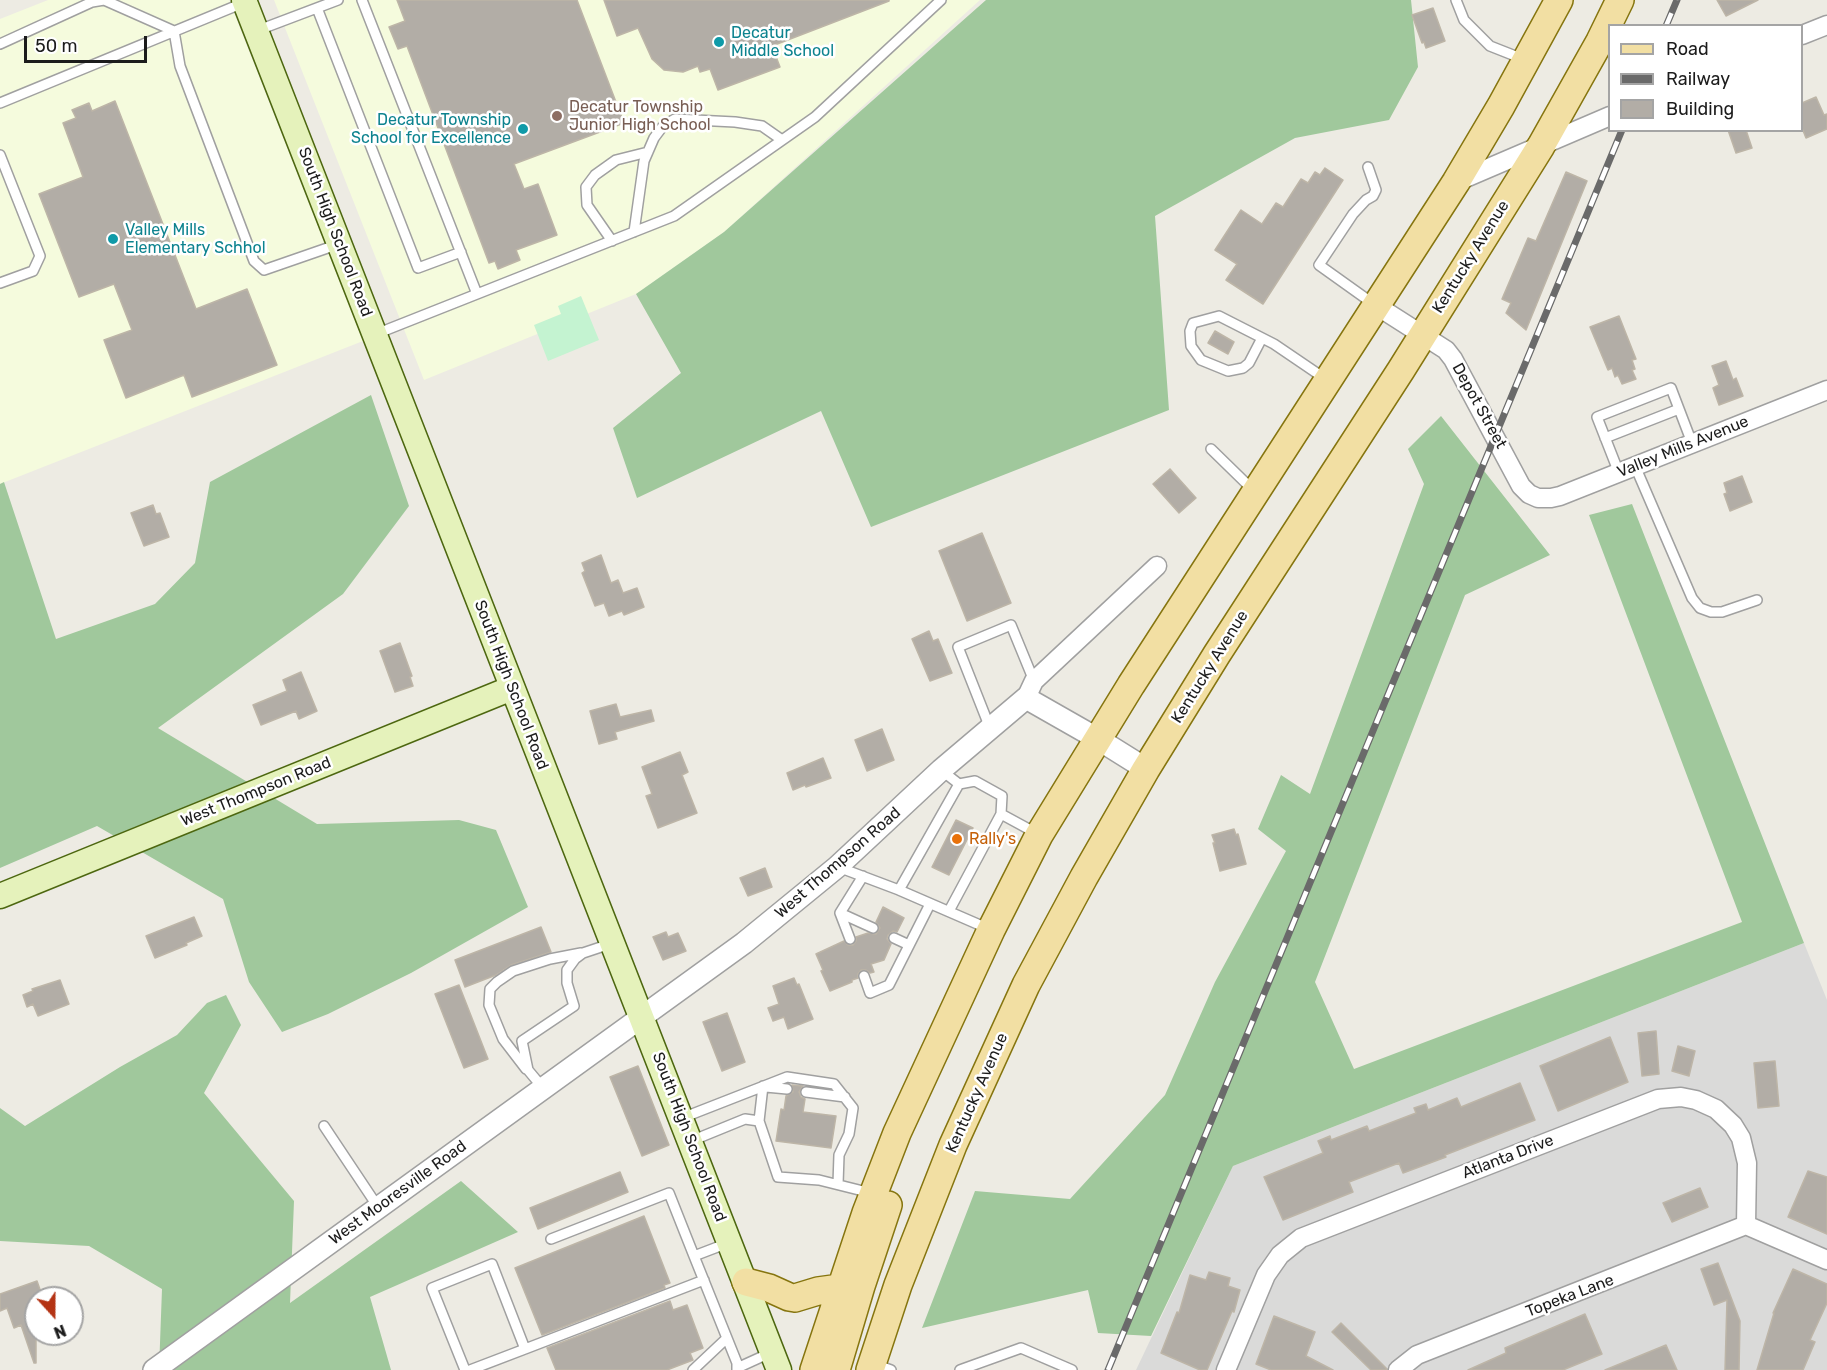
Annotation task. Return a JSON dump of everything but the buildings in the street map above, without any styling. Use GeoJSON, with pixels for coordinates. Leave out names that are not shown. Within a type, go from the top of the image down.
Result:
{"type":"FeatureCollection","features":[{"type":"Feature","properties":{"kind":"main road"},"geometry":{"type":"LineString","coordinates":[[814,1370],[873,1194],[917,1087],[991,930],[1039,836],[1098,739],[1456,183],[1559,0]]}},
{"type":"Feature","properties":{"kind":"main road","name":"South High School Road"},"geometry":{"type":"LineString","coordinates":[[245,1],[775,1361]]}},
{"type":"Feature","properties":{"kind":"main road","name":"Kentucky Avenue"},"geometry":{"type":"LineString","coordinates":[[878,1368],[925,1215],[952,1145],[1048,943],[1146,769],[1541,146],[1608,25]]}},
{"type":"Feature","properties":{"kind":"main road","name":"West Thompson Road"},"geometry":{"type":"LineString","coordinates":[[0,896],[512,688]]}},
{"type":"Feature","properties":{"kind":"main road"},"geometry":{"type":"LineString","coordinates":[[836,1370],[861,1286],[920,1117],[917,1087]]}},
{"type":"Feature","properties":{"kind":"main road"},"geometry":{"type":"LineString","coordinates":[[746,1282],[795,1298],[840,1288]]}},
{"type":"Feature","properties":{"kind":"street"},"geometry":{"type":"LineString","coordinates":[[1803,35],[1827,25]]}},
{"type":"Feature","properties":{"kind":"street"},"geometry":{"type":"LineString","coordinates":[[1456,183],[1608,117]]}},
{"type":"Feature","properties":{"kind":"street","name":"Depot Street"},"geometry":{"type":"LineString","coordinates":[[1377,306],[1446,350],[1457,363],[1521,486],[1529,494],[1538,498]]}},
{"type":"Feature","properties":{"kind":"street","name":"Valley Mills Avenue"},"geometry":{"type":"LineString","coordinates":[[1538,498],[1560,496],[1827,390]]}},
{"type":"Feature","properties":{"kind":"street","name":"West Thompson Road"},"geometry":{"type":"LineString","coordinates":[[642,1018],[744,943],[837,867],[940,770],[990,728],[1157,566]]}},
{"type":"Feature","properties":{"kind":"street"},"geometry":{"type":"LineString","coordinates":[[1030,689],[1098,739],[1146,769]]}},
{"type":"Feature","properties":{"kind":"street","name":"West Mooresville Road"},"geometry":{"type":"LineString","coordinates":[[154,1370],[642,1018]]}},
{"type":"Feature","properties":{"kind":"street","name":"Atlanta Drive"},"geometry":{"type":"LineString","coordinates":[[1226,1370],[1266,1275],[1284,1252],[1301,1238],[1658,1099],[1681,1097],[1696,1100],[1716,1109],[1733,1125],[1741,1138],[1747,1163],[1746,1226]]}},
{"type":"Feature","properties":{"kind":"street"},"geometry":{"type":"LineString","coordinates":[[1746,1226],[1827,1260]]}},
{"type":"Feature","properties":{"kind":"street","name":"Topeka Lane"},"geometry":{"type":"LineString","coordinates":[[1398,1370],[1417,1355],[1746,1226]]}},
{"type":"Feature","properties":{"kind":"lane"},"geometry":{"type":"LineString","coordinates":[[0,44],[92,2],[104,0],[174,31]]}},
{"type":"Feature","properties":{"kind":"lane"},"geometry":{"type":"LineString","coordinates":[[256,31],[338,0]]}},
{"type":"Feature","properties":{"kind":"lane"},"geometry":{"type":"LineString","coordinates":[[362,0],[477,294]]}},
{"type":"Feature","properties":{"kind":"lane"},"geometry":{"type":"LineString","coordinates":[[375,334],[674,216],[815,117],[941,0]]}},
{"type":"Feature","properties":{"kind":"lane"},"geometry":{"type":"LineString","coordinates":[[1456,0],[1464,20],[1490,46],[1526,61]]}},
{"type":"Feature","properties":{"kind":"lane"},"geometry":{"type":"LineString","coordinates":[[0,103],[245,1]]}},
{"type":"Feature","properties":{"kind":"lane"},"geometry":{"type":"LineString","coordinates":[[317,8],[418,268],[461,252]]}},
{"type":"Feature","properties":{"kind":"lane"},"geometry":{"type":"LineString","coordinates":[[174,31],[180,66],[254,261],[264,270],[340,244]]}},
{"type":"Feature","properties":{"kind":"lane"},"geometry":{"type":"LineString","coordinates":[[634,232],[644,161],[654,138],[663,126],[675,119],[762,126],[783,140]]}},
{"type":"Feature","properties":{"kind":"lane"},"geometry":{"type":"LineString","coordinates":[[612,241],[587,205],[586,187],[595,175],[616,160],[648,152]]}},
{"type":"Feature","properties":{"kind":"lane"},"geometry":{"type":"LineString","coordinates":[[0,155],[40,256],[33,271],[0,283]]}},
{"type":"Feature","properties":{"kind":"lane"},"geometry":{"type":"LineString","coordinates":[[1368,167],[1376,190],[1373,196],[1353,214],[1319,265],[1377,306]]}},
{"type":"Feature","properties":{"kind":"lane"},"geometry":{"type":"LineString","coordinates":[[1262,338],[1249,363],[1243,368],[1228,370],[1201,360],[1191,346],[1190,331],[1193,323],[1219,316],[1262,338],[1329,382]]}},
{"type":"Feature","properties":{"kind":"lane"},"geometry":{"type":"LineString","coordinates":[[1692,443],[1671,388],[1597,417],[1605,438],[1627,469],[1692,598],[1700,608],[1711,612],[1722,612],[1758,600]]}},
{"type":"Feature","properties":{"kind":"lane"},"geometry":{"type":"LineString","coordinates":[[1605,438],[1679,409]]}},
{"type":"Feature","properties":{"kind":"lane"},"geometry":{"type":"LineString","coordinates":[[1210,449],[1256,493]]}},
{"type":"Feature","properties":{"kind":"lane"},"geometry":{"type":"LineString","coordinates":[[990,728],[958,647],[1011,625],[1030,689]]}},
{"type":"Feature","properties":{"kind":"lane"},"geometry":{"type":"LineString","coordinates":[[940,770],[958,784],[975,782],[1002,796],[1001,814],[949,911]]}},
{"type":"Feature","properties":{"kind":"lane"},"geometry":{"type":"LineString","coordinates":[[899,890],[958,784]]}},
{"type":"Feature","properties":{"kind":"lane"},"geometry":{"type":"LineString","coordinates":[[1001,814],[1039,836]]}},
{"type":"Feature","properties":{"kind":"lane"},"geometry":{"type":"LineString","coordinates":[[837,867],[899,890],[991,930]]}},
{"type":"Feature","properties":{"kind":"lane"},"geometry":{"type":"LineString","coordinates":[[840,913],[863,876]]}},
{"type":"Feature","properties":{"kind":"lane"},"geometry":{"type":"LineString","coordinates":[[864,976],[870,993],[889,985],[930,904]]}},
{"type":"Feature","properties":{"kind":"lane"},"geometry":{"type":"LineString","coordinates":[[840,913],[873,928]]}},
{"type":"Feature","properties":{"kind":"lane"},"geometry":{"type":"LineString","coordinates":[[840,913],[850,939]]}},
{"type":"Feature","properties":{"kind":"lane"},"geometry":{"type":"LineString","coordinates":[[894,938],[909,945]]}},
{"type":"Feature","properties":{"kind":"lane"},"geometry":{"type":"LineString","coordinates":[[543,1088],[503,1039],[489,1005],[490,988],[513,971],[550,958],[583,953],[613,944]]}},
{"type":"Feature","properties":{"kind":"lane"},"geometry":{"type":"LineString","coordinates":[[528,1070],[522,1041],[574,1006],[567,982],[567,970],[583,953]]}},
{"type":"Feature","properties":{"kind":"lane"},"geometry":{"type":"LineString","coordinates":[[682,1118],[787,1077],[834,1084],[853,1108],[849,1134],[839,1155],[838,1184]]}},
{"type":"Feature","properties":{"kind":"lane"},"geometry":{"type":"LineString","coordinates":[[763,1086],[787,1089]]}},
{"type":"Feature","properties":{"kind":"lane"},"geometry":{"type":"LineString","coordinates":[[763,1086],[759,1121],[778,1177],[819,1180],[873,1194]]}},
{"type":"Feature","properties":{"kind":"lane"},"geometry":{"type":"LineString","coordinates":[[806,1092],[845,1097]]}},
{"type":"Feature","properties":{"kind":"lane"},"geometry":{"type":"LineString","coordinates":[[691,1141],[745,1119],[759,1121]]}},
{"type":"Feature","properties":{"kind":"lane"},"geometry":{"type":"LineString","coordinates":[[324,1126],[378,1207]]}},
{"type":"Feature","properties":{"kind":"lane"},"geometry":{"type":"LineString","coordinates":[[551,1239],[669,1193],[737,1363],[737,1369],[775,1361]]}},
{"type":"Feature","properties":{"kind":"lane"},"geometry":{"type":"LineString","coordinates":[[694,1256],[730,1242]]}},
{"type":"Feature","properties":{"kind":"lane"},"geometry":{"type":"LineString","coordinates":[[465,1370],[432,1287],[492,1264],[525,1348]]}},
{"type":"Feature","properties":{"kind":"lane"},"geometry":{"type":"LineString","coordinates":[[470,1370],[704,1280]]}},
{"type":"Feature","properties":{"kind":"lane"},"geometry":{"type":"LineString","coordinates":[[693,1370],[727,1338]]}},
{"type":"Feature","properties":{"kind":"lane"},"geometry":{"type":"LineString","coordinates":[[960,1370],[1021,1348],[1072,1370]]}},
{"type":"Feature","properties":{"kind":"lane"},"geometry":{"type":"LineString","coordinates":[[988,1360],[992,1370]]}},
{"type":"Feature","properties":{"kind":"shaded area"},"geometry":{"type":"Polygon","coordinates":[[[48,0],[229,0],[363,341],[0,484],[0,19],[48,0]]]}},
{"type":"Feature","properties":{"kind":"shaded area"},"geometry":{"type":"Polygon","coordinates":[[[274,0],[980,0],[724,232],[636,294],[424,380],[274,0]]]}},
{"type":"Feature","properties":{"kind":"shaded area"},"geometry":{"type":"Polygon","coordinates":[[[581,296],[599,340],[548,361],[534,325],[561,314],[558,306],[581,296]]]}},
{"type":"Feature","properties":{"kind":"shaded area"},"geometry":{"type":"Polygon","coordinates":[[[1804,943],[1827,1000],[1827,1370],[1136,1370],[1233,1166],[1804,943]]]}},
{"type":"Feature","properties":{"kind":"green space"},"geometry":{"type":"Polygon","coordinates":[[[986,0],[1411,0],[1418,67],[1389,120],[1295,138],[1155,216],[1169,410],[871,527],[821,411],[637,498],[613,428],[681,373],[636,294],[724,232],[986,0]]]}},
{"type":"Feature","properties":{"kind":"green space"},"geometry":{"type":"Polygon","coordinates":[[[371,395],[409,506],[343,594],[158,728],[317,824],[459,820],[496,830],[528,907],[411,973],[328,1014],[282,1032],[249,982],[223,899],[97,826],[0,868],[0,484],[4,482],[56,639],[155,604],[195,563],[210,482],[371,395]]]}},
{"type":"Feature","properties":{"kind":"green space"},"geometry":{"type":"Polygon","coordinates":[[[1441,416],[1550,555],[1465,595],[1315,982],[1354,1069],[1742,922],[1589,515],[1632,504],[1804,943],[1233,1166],[1151,1336],[1098,1333],[1088,1290],[922,1328],[975,1191],[1070,1199],[1165,1095],[1215,982],[1286,851],[1258,829],[1281,775],[1310,794],[1424,484],[1408,449],[1441,416]]]}},
{"type":"Feature","properties":{"kind":"green space"},"geometry":{"type":"Polygon","coordinates":[[[226,995],[241,1025],[204,1093],[294,1201],[290,1303],[461,1181],[518,1232],[370,1297],[391,1370],[159,1370],[162,1289],[89,1246],[0,1241],[0,1108],[25,1126],[120,1067],[177,1035],[207,1003],[226,995]]]}},
{"type":"Feature","properties":{"kind":"railway"},"geometry":{"type":"LineString","coordinates":[[1667,24],[1677,0]]}},
{"type":"Feature","properties":{"kind":"railway"},"geometry":{"type":"LineString","coordinates":[[1108,1370],[1621,132]]}},
{"type":"Feature","properties":{"kind":"place","name":"Decatur Middle School"},"geometry":{"type":"Point","coordinates":[719,42]}},
{"type":"Feature","properties":{"kind":"place","name":"Decatur Township Junior High School"},"geometry":{"type":"Point","coordinates":[557,116]}},
{"type":"Feature","properties":{"kind":"place","name":"Decatur Township School for Excellence"},"geometry":{"type":"Point","coordinates":[523,129]}},
{"type":"Feature","properties":{"kind":"place","name":"Valley Mills Elementary Schhol"},"geometry":{"type":"Point","coordinates":[113,239]}},
{"type":"Feature","properties":{"kind":"place","name":"Rally's"},"geometry":{"type":"Point","coordinates":[957,839]}}]}
